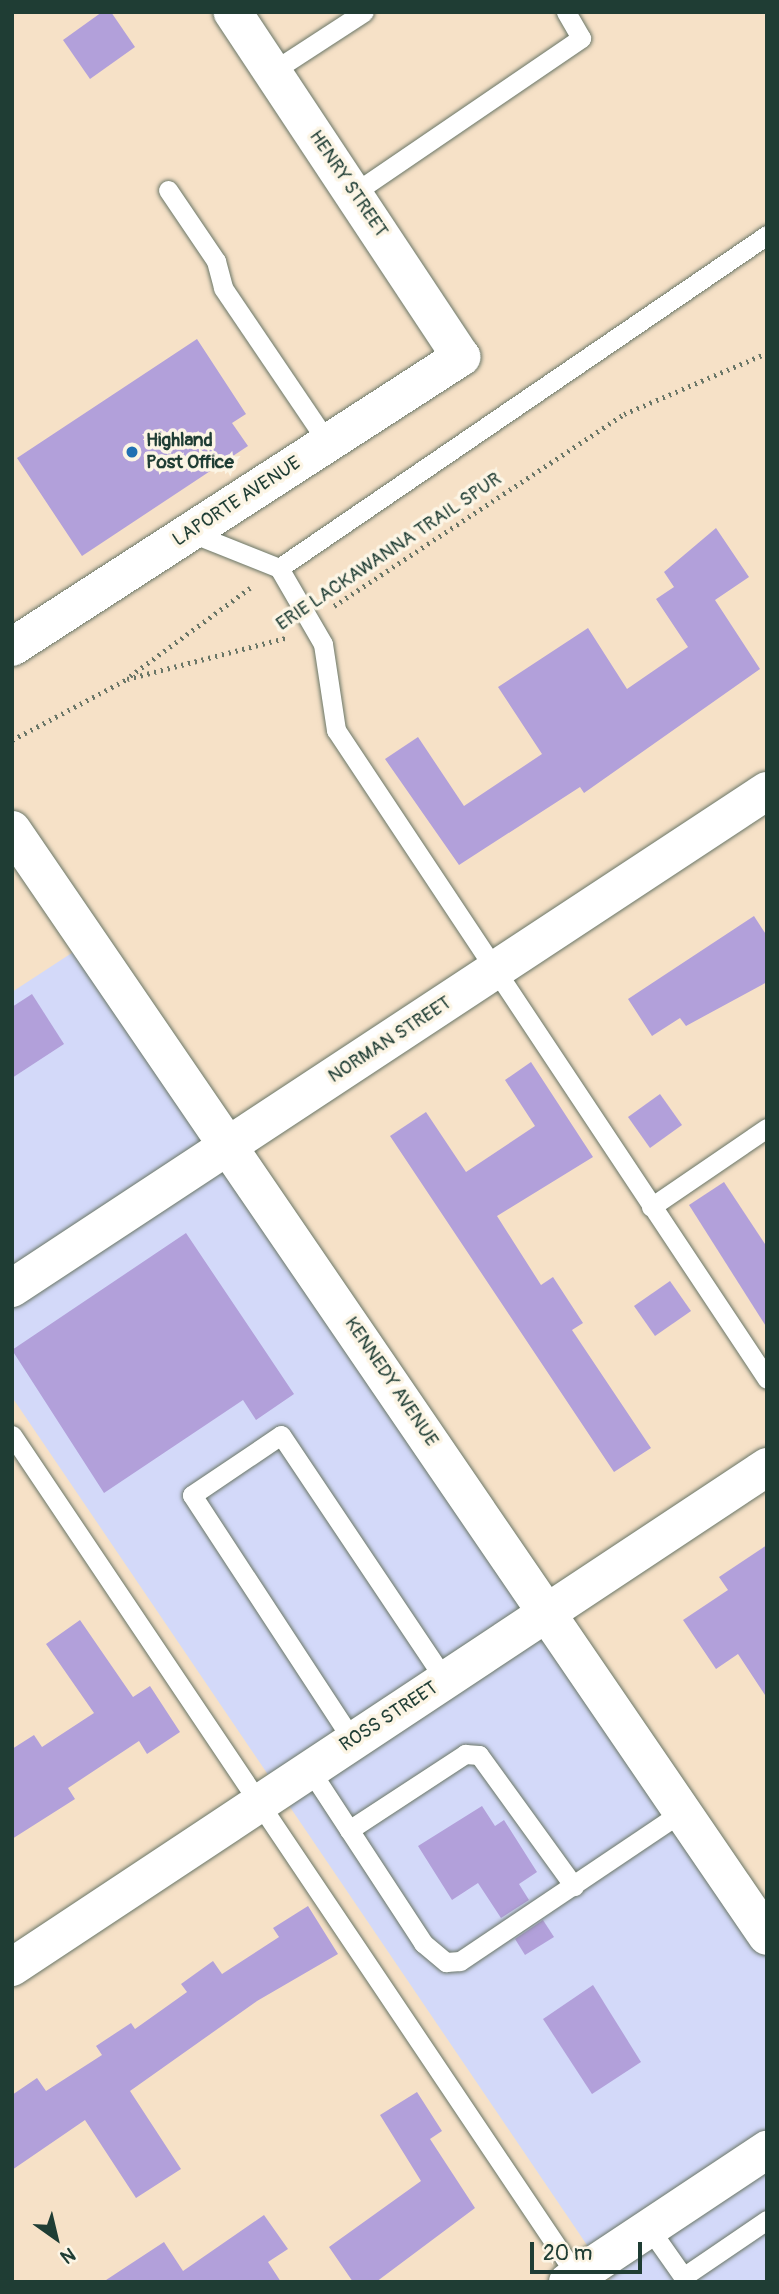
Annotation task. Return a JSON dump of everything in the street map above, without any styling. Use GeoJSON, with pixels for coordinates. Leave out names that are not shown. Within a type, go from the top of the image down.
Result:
{"type":"FeatureCollection","features":[{"type":"Feature","properties":{"kind":"street","name":"HENRY STREET"},"geometry":{"type":"LineString","coordinates":[[233,12],[461,357]]}},
{"type":"Feature","properties":{"kind":"street","name":"LAPORTE AVENUE"},"geometry":{"type":"LineString","coordinates":[[12,647],[461,357]]}},
{"type":"Feature","properties":{"kind":"street","name":"NORMAN STREET"},"geometry":{"type":"LineString","coordinates":[[12,1288],[767,791]]}},
{"type":"Feature","properties":{"kind":"street","name":"KENNEDY AVENUE"},"geometry":{"type":"LineString","coordinates":[[12,830],[548,1611],[767,1936]]}},
{"type":"Feature","properties":{"kind":"street","name":"ROSS STREET"},"geometry":{"type":"LineString","coordinates":[[12,1967],[767,1467]]}},
{"type":"Feature","properties":{"kind":"street"},"geometry":{"type":"LineString","coordinates":[[575,2280],[767,2150]]}},
{"type":"Feature","properties":{"kind":"lane"},"geometry":{"type":"LineString","coordinates":[[273,71],[364,12]]}},
{"type":"Feature","properties":{"kind":"lane"},"geometry":{"type":"LineString","coordinates":[[354,193],[581,38],[566,12]]}},
{"type":"Feature","properties":{"kind":"lane"},"geometry":{"type":"LineString","coordinates":[[168,190],[216,261],[223,288],[328,443]]}},
{"type":"Feature","properties":{"kind":"lane"},"geometry":{"type":"LineString","coordinates":[[279,568],[767,235]]}},
{"type":"Feature","properties":{"kind":"lane"},"geometry":{"type":"LineString","coordinates":[[189,532],[279,568],[314,620],[335,730],[767,1379]]}},
{"type":"Feature","properties":{"kind":"lane"},"geometry":{"type":"LineString","coordinates":[[652,1207],[767,1128]]}},
{"type":"Feature","properties":{"kind":"lane"},"geometry":{"type":"LineString","coordinates":[[12,1435],[575,2280]]}},
{"type":"Feature","properties":{"kind":"lane"},"geometry":{"type":"LineString","coordinates":[[353,1741],[192,1495],[281,1435],[445,1680]]}},
{"type":"Feature","properties":{"kind":"lane"},"geometry":{"type":"LineString","coordinates":[[348,1830],[465,1754],[479,1755],[575,1886]]}},
{"type":"Feature","properties":{"kind":"lane"},"geometry":{"type":"LineString","coordinates":[[310,1770],[422,1943],[446,1962],[460,1961],[683,1811]]}},
{"type":"Feature","properties":{"kind":"lane"},"geometry":{"type":"LineString","coordinates":[[649,2228],[685,2279],[767,2220]]}},
{"type":"Feature","properties":{"kind":"path","name":"ERIE LACKAWANNA TRAIL SPUR"},"geometry":{"type":"LineString","coordinates":[[12,740],[127,679],[281,642],[624,414],[767,353]]}},
{"type":"Feature","properties":{"kind":"path"},"geometry":{"type":"LineString","coordinates":[[127,679],[279,568]]}},
{"type":"Feature","properties":{"kind":"shaded area"},"geometry":{"type":"Polygon","coordinates":[[[84,945],[767,1957],[767,2282],[612,2282],[12,1397],[12,992],[84,945]]]}},
{"type":"Feature","properties":{"kind":"building"},"geometry":{"type":"Polygon","coordinates":[[[102,12],[111,12],[135,47],[90,79],[63,40],[102,12]]]}},
{"type":"Feature","properties":{"kind":"building","name":"Highland Post Office"},"geometry":{"type":"Polygon","coordinates":[[[197,339],[246,414],[232,423],[248,446],[82,556],[17,458],[197,339]]]}},
{"type":"Feature","properties":{"kind":"building"},"geometry":{"type":"Polygon","coordinates":[[[716,528],[749,577],[715,600],[760,669],[584,793],[580,787],[459,865],[385,759],[418,737],[464,806],[542,754],[498,687],[588,628],[627,689],[688,647],[656,599],[674,587],[664,572],[716,528]]]}},
{"type":"Feature","properties":{"kind":"building"},"geometry":{"type":"Polygon","coordinates":[[[754,916],[767,936],[767,982],[686,1026],[680,1018],[652,1036],[628,999],[754,916]]]}},
{"type":"Feature","properties":{"kind":"building"},"geometry":{"type":"Polygon","coordinates":[[[32,994],[64,1044],[12,1078],[12,1007],[32,994]]]}},
{"type":"Feature","properties":{"kind":"building"},"geometry":{"type":"Polygon","coordinates":[[[531,1062],[593,1157],[497,1216],[541,1285],[553,1277],[583,1323],[572,1330],[651,1448],[614,1472],[390,1136],[426,1112],[466,1172],[535,1126],[505,1080],[531,1062]]]}},
{"type":"Feature","properties":{"kind":"building"},"geometry":{"type":"Polygon","coordinates":[[[660,1094],[682,1125],[650,1148],[628,1117],[660,1094]]]}},
{"type":"Feature","properties":{"kind":"building"},"geometry":{"type":"Polygon","coordinates":[[[724,1182],[767,1247],[767,1328],[689,1205],[724,1182]]]}},
{"type":"Feature","properties":{"kind":"building"},"geometry":{"type":"Polygon","coordinates":[[[186,1233],[294,1394],[256,1420],[243,1400],[104,1493],[12,1350],[186,1233]]]}},
{"type":"Feature","properties":{"kind":"building"},"geometry":{"type":"Polygon","coordinates":[[[670,1281],[691,1311],[655,1336],[634,1306],[670,1281]]]}},
{"type":"Feature","properties":{"kind":"building"},"geometry":{"type":"Polygon","coordinates":[[[767,1545],[767,1698],[738,1654],[716,1669],[683,1620],[728,1590],[719,1577],[767,1545]]]}},
{"type":"Feature","properties":{"kind":"building"},"geometry":{"type":"Polygon","coordinates":[[[80,1620],[133,1697],[150,1686],[180,1732],[147,1754],[139,1741],[68,1788],[75,1799],[12,1839],[12,1749],[34,1735],[42,1747],[94,1713],[46,1644],[80,1620]]]}},
{"type":"Feature","properties":{"kind":"building"},"geometry":{"type":"Polygon","coordinates":[[[482,1806],[495,1826],[504,1820],[537,1872],[519,1884],[529,1900],[501,1918],[478,1883],[452,1900],[418,1846],[482,1806]]]}},
{"type":"Feature","properties":{"kind":"building"},"geometry":{"type":"Polygon","coordinates":[[[308,1906],[338,1954],[257,2001],[130,2091],[181,2169],[136,2198],[85,2120],[12,2170],[12,2095],[37,2078],[46,2091],[102,2055],[96,2046],[131,2023],[135,2029],[187,1992],[181,1984],[213,1961],[222,1974],[279,1937],[273,1928],[308,1906]]]}},
{"type":"Feature","properties":{"kind":"building"},"geometry":{"type":"Polygon","coordinates":[[[543,1920],[554,1937],[525,1955],[515,1939],[543,1920]]]}},
{"type":"Feature","properties":{"kind":"building"},"geometry":{"type":"Polygon","coordinates":[[[593,1985],[641,2062],[592,2094],[543,2019],[593,1985]]]}},
{"type":"Feature","properties":{"kind":"building"},"geometry":{"type":"Polygon","coordinates":[[[417,2092],[442,2131],[430,2139],[475,2208],[376,2282],[353,2282],[329,2247],[421,2181],[380,2115],[417,2092]]]}},
{"type":"Feature","properties":{"kind":"building"},"geometry":{"type":"Polygon","coordinates":[[[264,2215],[288,2249],[268,2262],[281,2282],[103,2282],[164,2242],[183,2271],[264,2215]]]}},
{"type":"Feature","properties":{"kind":"place","name":"Highland Post Office"},"geometry":{"type":"Point","coordinates":[132,452]}}]}
